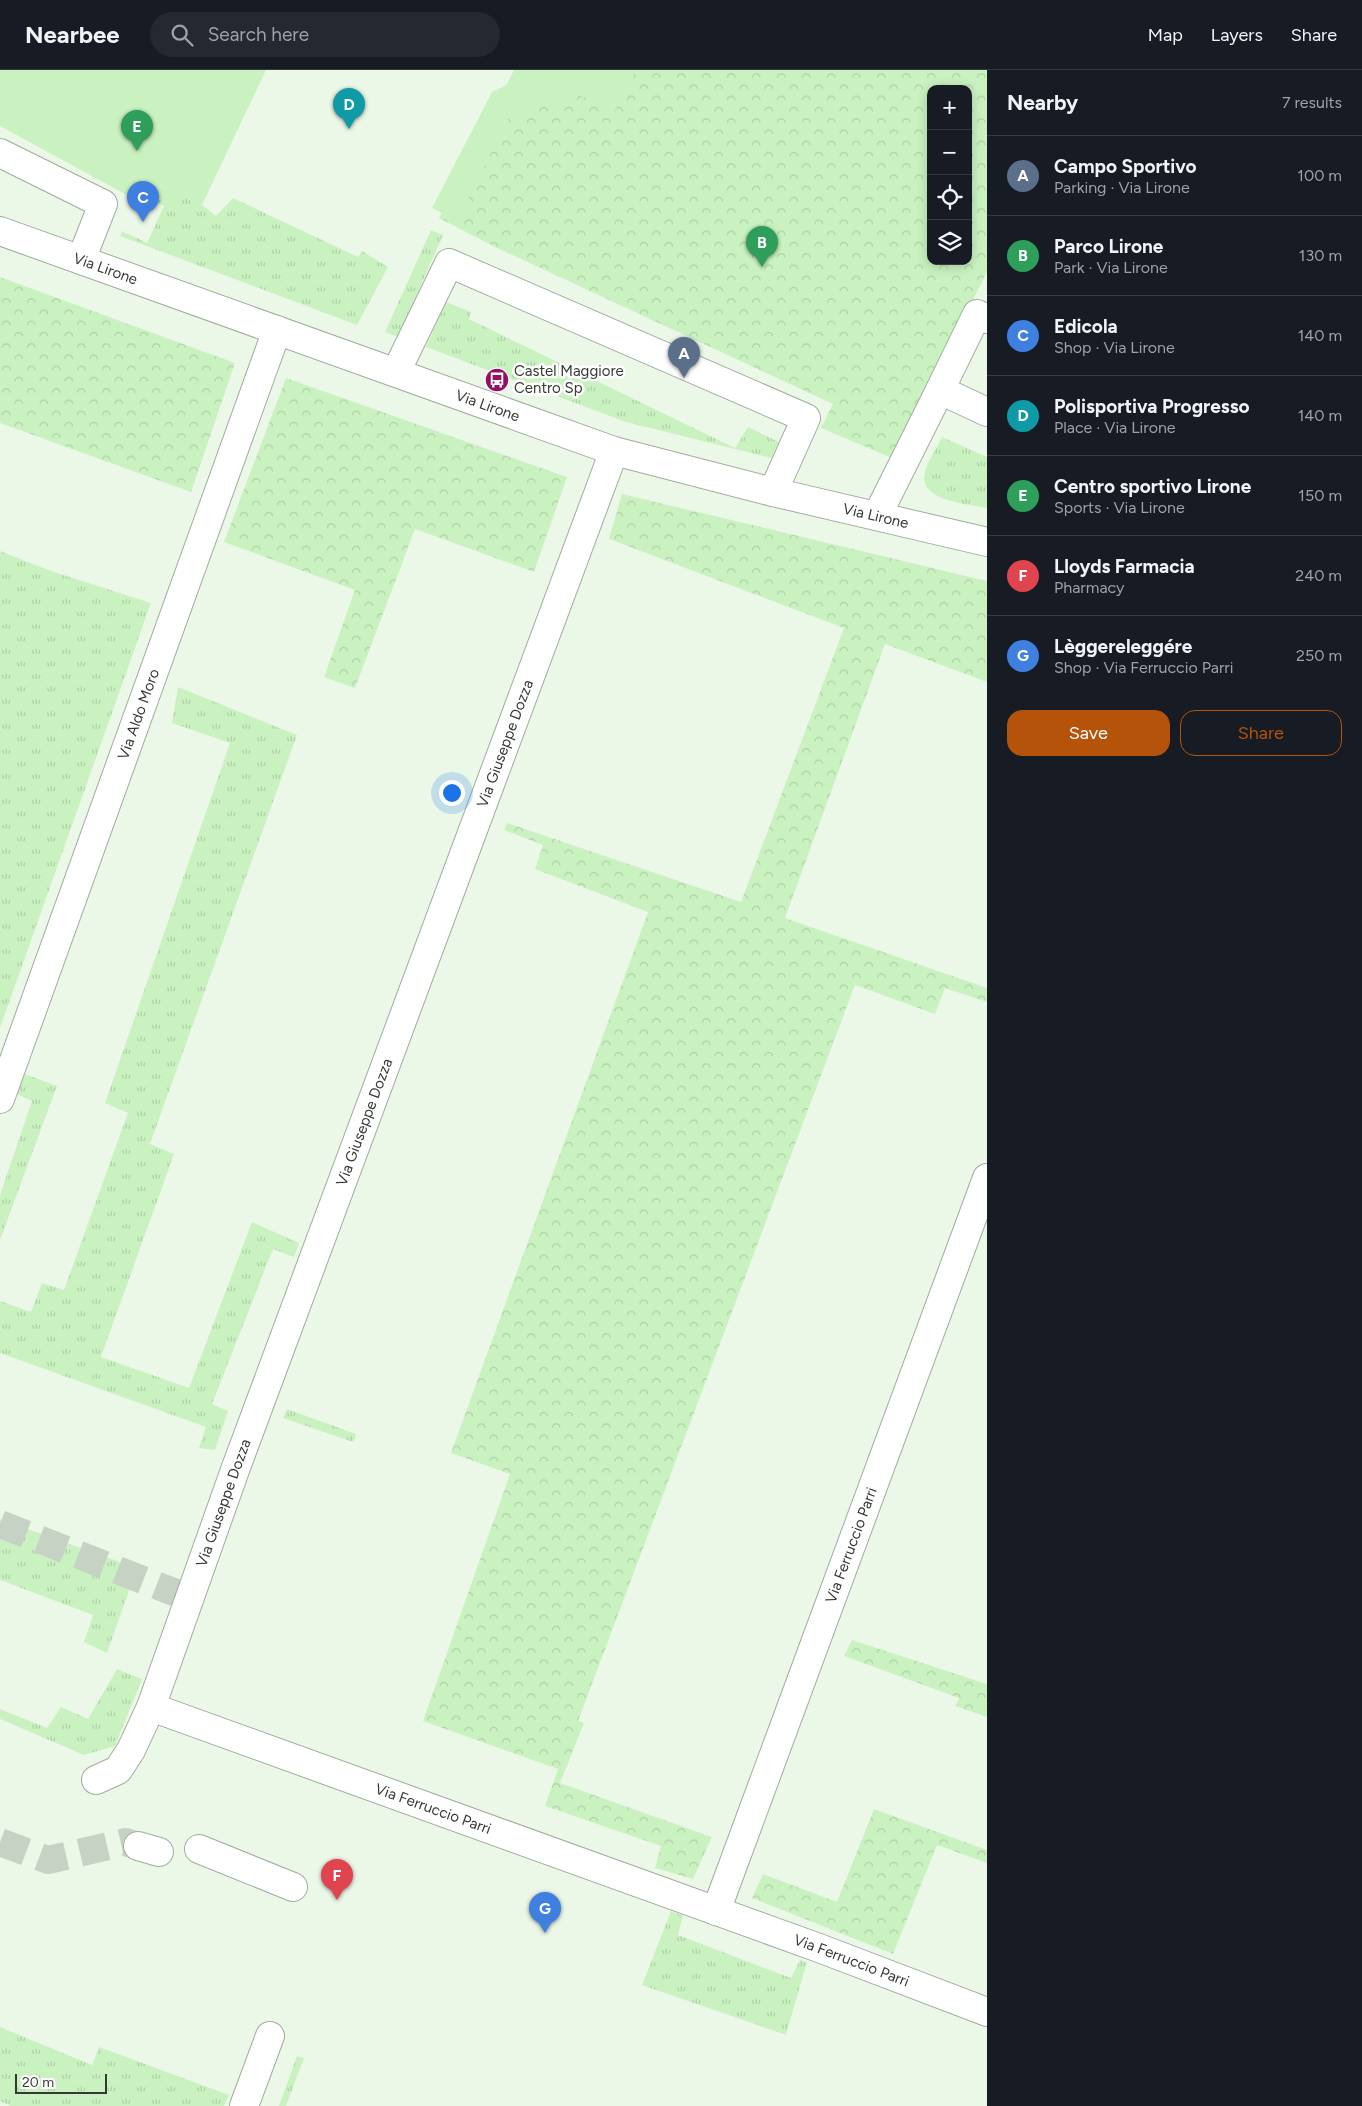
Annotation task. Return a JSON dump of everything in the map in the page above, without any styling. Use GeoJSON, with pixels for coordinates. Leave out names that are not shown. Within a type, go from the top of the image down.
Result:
{"type":"FeatureCollection","features":[{"type":"Feature","properties":{"kind":"street"},"geometry":{"type":"LineString","coordinates":[[0,153],[103,204],[81,260]]}},
{"type":"Feature","properties":{"kind":"street","name":"Via Lirone"},"geometry":{"type":"LineString","coordinates":[[0,231],[614,451],[773,492],[987,542]]}},
{"type":"Feature","properties":{"kind":"street"},"geometry":{"type":"LineString","coordinates":[[396,372],[449,263],[806,418],[773,492]]}},
{"type":"Feature","properties":{"kind":"street"},"geometry":{"type":"LineString","coordinates":[[877,516],[977,314],[987,319]]}},
{"type":"Feature","properties":{"kind":"street","name":"Via Aldo Moro"},"geometry":{"type":"LineString","coordinates":[[0,1099],[276,330]]}},
{"type":"Feature","properties":{"kind":"street"},"geometry":{"type":"LineString","coordinates":[[940,390],[987,412]]}},
{"type":"Feature","properties":{"kind":"street","name":"Via Giuseppe Dozza"},"geometry":{"type":"LineString","coordinates":[[96,1780],[118,1770],[131,1750],[152,1707],[235,1470],[614,451]]}},
{"type":"Feature","properties":{"kind":"street","name":"Via Ferruccio Parri"},"geometry":{"type":"LineString","coordinates":[[716,1912],[987,1178]]}},
{"type":"Feature","properties":{"kind":"street","name":"Via Ferruccio Parri"},"geometry":{"type":"LineString","coordinates":[[152,1707],[987,2012]]}},
{"type":"Feature","properties":{"kind":"street"},"geometry":{"type":"LineString","coordinates":[[199,1849],[293,1887]]}},
{"type":"Feature","properties":{"kind":"street"},"geometry":{"type":"LineString","coordinates":[[244,2106],[270,2036]]}},
{"type":"Feature","properties":{"kind":"green space"},"geometry":{"type":"Polygon","coordinates":[[[0,70],[266,70],[202,205],[135,176],[125,194],[0,126],[0,70]]]}},
{"type":"Feature","properties":{"kind":"green space"},"geometry":{"type":"Polygon","coordinates":[[[514,70],[987,70],[987,272],[894,459],[821,428],[833,404],[493,246],[439,218],[514,70]]]}},
{"type":"Feature","properties":{"kind":"green space"},"geometry":{"type":"Polygon","coordinates":[[[531,70],[636,70],[614,113],[577,94],[509,117],[457,221],[432,208],[492,92],[529,74],[531,70]]]}},
{"type":"Feature","properties":{"kind":"green space"},"geometry":{"type":"Polygon","coordinates":[[[135,176],[202,205],[216,216],[233,198],[358,257],[362,251],[388,267],[357,325],[120,236],[122,231],[147,243],[164,206],[140,194],[137,200],[125,194],[135,176]]]}},
{"type":"Feature","properties":{"kind":"green space"},"geometry":{"type":"Polygon","coordinates":[[[431,230],[443,235],[398,337],[385,332],[431,230]]]}},
{"type":"Feature","properties":{"kind":"green space"},"geometry":{"type":"Polygon","coordinates":[[[0,277],[235,363],[191,492],[0,423],[0,277]]]}},
{"type":"Feature","properties":{"kind":"green space"},"geometry":{"type":"Polygon","coordinates":[[[446,302],[471,312],[469,319],[735,448],[748,427],[779,442],[771,458],[626,422],[426,347],[446,302]]]}},
{"type":"Feature","properties":{"kind":"green space"},"geometry":{"type":"Polygon","coordinates":[[[286,378],[567,477],[534,572],[415,529],[355,688],[324,677],[355,590],[224,542],[286,378]]]}},
{"type":"Feature","properties":{"kind":"green space"},"geometry":{"type":"Polygon","coordinates":[[[942,437],[987,457],[987,508],[946,499],[936,495],[929,489],[925,482],[926,468],[942,437]]]}},
{"type":"Feature","properties":{"kind":"green space"},"geometry":{"type":"Polygon","coordinates":[[[622,494],[987,581],[987,682],[885,644],[785,918],[987,988],[987,1002],[945,988],[935,1014],[855,985],[578,1721],[584,1723],[560,1783],[712,1837],[693,1879],[655,1868],[661,1846],[545,1806],[558,1769],[423,1721],[510,1474],[451,1453],[648,912],[535,869],[543,845],[504,830],[507,823],[741,902],[844,628],[609,539],[622,494]]]}},
{"type":"Feature","properties":{"kind":"green space"},"geometry":{"type":"Polygon","coordinates":[[[0,551],[51,571],[151,603],[0,1028],[0,551]]]}},
{"type":"Feature","properties":{"kind":"green space"},"geometry":{"type":"Polygon","coordinates":[[[178,687],[297,735],[150,1144],[174,1154],[101,1357],[189,1388],[252,1222],[299,1243],[294,1257],[273,1249],[212,1404],[228,1411],[215,1450],[199,1448],[206,1427],[0,1353],[0,1301],[31,1312],[42,1283],[64,1290],[128,1113],[105,1103],[230,743],[172,723],[178,687]]]}},
{"type":"Feature","properties":{"kind":"green space"},"geometry":{"type":"Polygon","coordinates":[[[22,1073],[57,1086],[0,1240],[0,1195],[32,1101],[13,1092],[22,1073]]]}},
{"type":"Feature","properties":{"kind":"green space"},"geometry":{"type":"Polygon","coordinates":[[[287,1409],[356,1434],[353,1442],[283,1418],[287,1409]]]}},
{"type":"Feature","properties":{"kind":"green space"},"geometry":{"type":"Polygon","coordinates":[[[0,1519],[137,1568],[107,1653],[84,1642],[93,1615],[0,1580],[0,1519]]]}},
{"type":"Feature","properties":{"kind":"green space"},"geometry":{"type":"Polygon","coordinates":[[[852,1640],[987,1684],[987,1717],[955,1706],[959,1698],[844,1656],[852,1640]]]}},
{"type":"Feature","properties":{"kind":"green space"},"geometry":{"type":"Polygon","coordinates":[[[117,1669],[142,1679],[115,1746],[84,1755],[0,1719],[0,1709],[47,1728],[61,1707],[88,1719],[117,1669]]]}},
{"type":"Feature","properties":{"kind":"green space"},"geometry":{"type":"Polygon","coordinates":[[[874,1809],[987,1850],[987,1863],[937,1845],[893,1954],[752,1898],[763,1874],[837,1902],[874,1809]]]}},
{"type":"Feature","properties":{"kind":"green space"},"geometry":{"type":"Polygon","coordinates":[[[671,1911],[683,1916],[678,1935],[791,1978],[800,1960],[807,1962],[786,2035],[642,1985],[671,1911]]]}},
{"type":"Feature","properties":{"kind":"green space"},"geometry":{"type":"Polygon","coordinates":[[[0,2027],[92,2065],[99,2047],[229,2095],[224,2106],[11,2106],[0,2101],[0,2027]]]}},
{"type":"Feature","properties":{"kind":"green space"},"geometry":{"type":"Polygon","coordinates":[[[297,2056],[304,2058],[286,2106],[279,2106],[297,2056]]]}},
{"type":"Feature","properties":{"kind":"tunnel"},"geometry":{"type":"LineString","coordinates":[[0,1524],[189,1598]]}},
{"type":"Feature","properties":{"kind":"tunnel"},"geometry":{"type":"LineString","coordinates":[[0,1842],[48,1860],[126,1842],[138,1846]]}},
{"type":"Feature","properties":{"kind":"place","name":"Polisportiva Progresso"},"geometry":{"type":"Point","coordinates":[349,129]}},
{"type":"Feature","properties":{"kind":"place","name":"Centro sportivo Lirone"},"geometry":{"type":"Point","coordinates":[137,151]}},
{"type":"Feature","properties":{"kind":"place","name":"Edicola"},"geometry":{"type":"Point","coordinates":[143,222]}},
{"type":"Feature","properties":{"kind":"place","name":"Parco Lirone"},"geometry":{"type":"Point","coordinates":[762,267]}},
{"type":"Feature","properties":{"kind":"place","name":"Campo Sportivo"},"geometry":{"type":"Point","coordinates":[684,378]}},
{"type":"Feature","properties":{"kind":"place","name":"Castel Maggiore Centro Sp"},"geometry":{"type":"Point","coordinates":[497,380]}},
{"type":"Feature","properties":{"kind":"place","name":"Lloyds Farmacia"},"geometry":{"type":"Point","coordinates":[337,1900]}},
{"type":"Feature","properties":{"kind":"place","name":"Lèggereleggére"},"geometry":{"type":"Point","coordinates":[545,1933]}}]}
